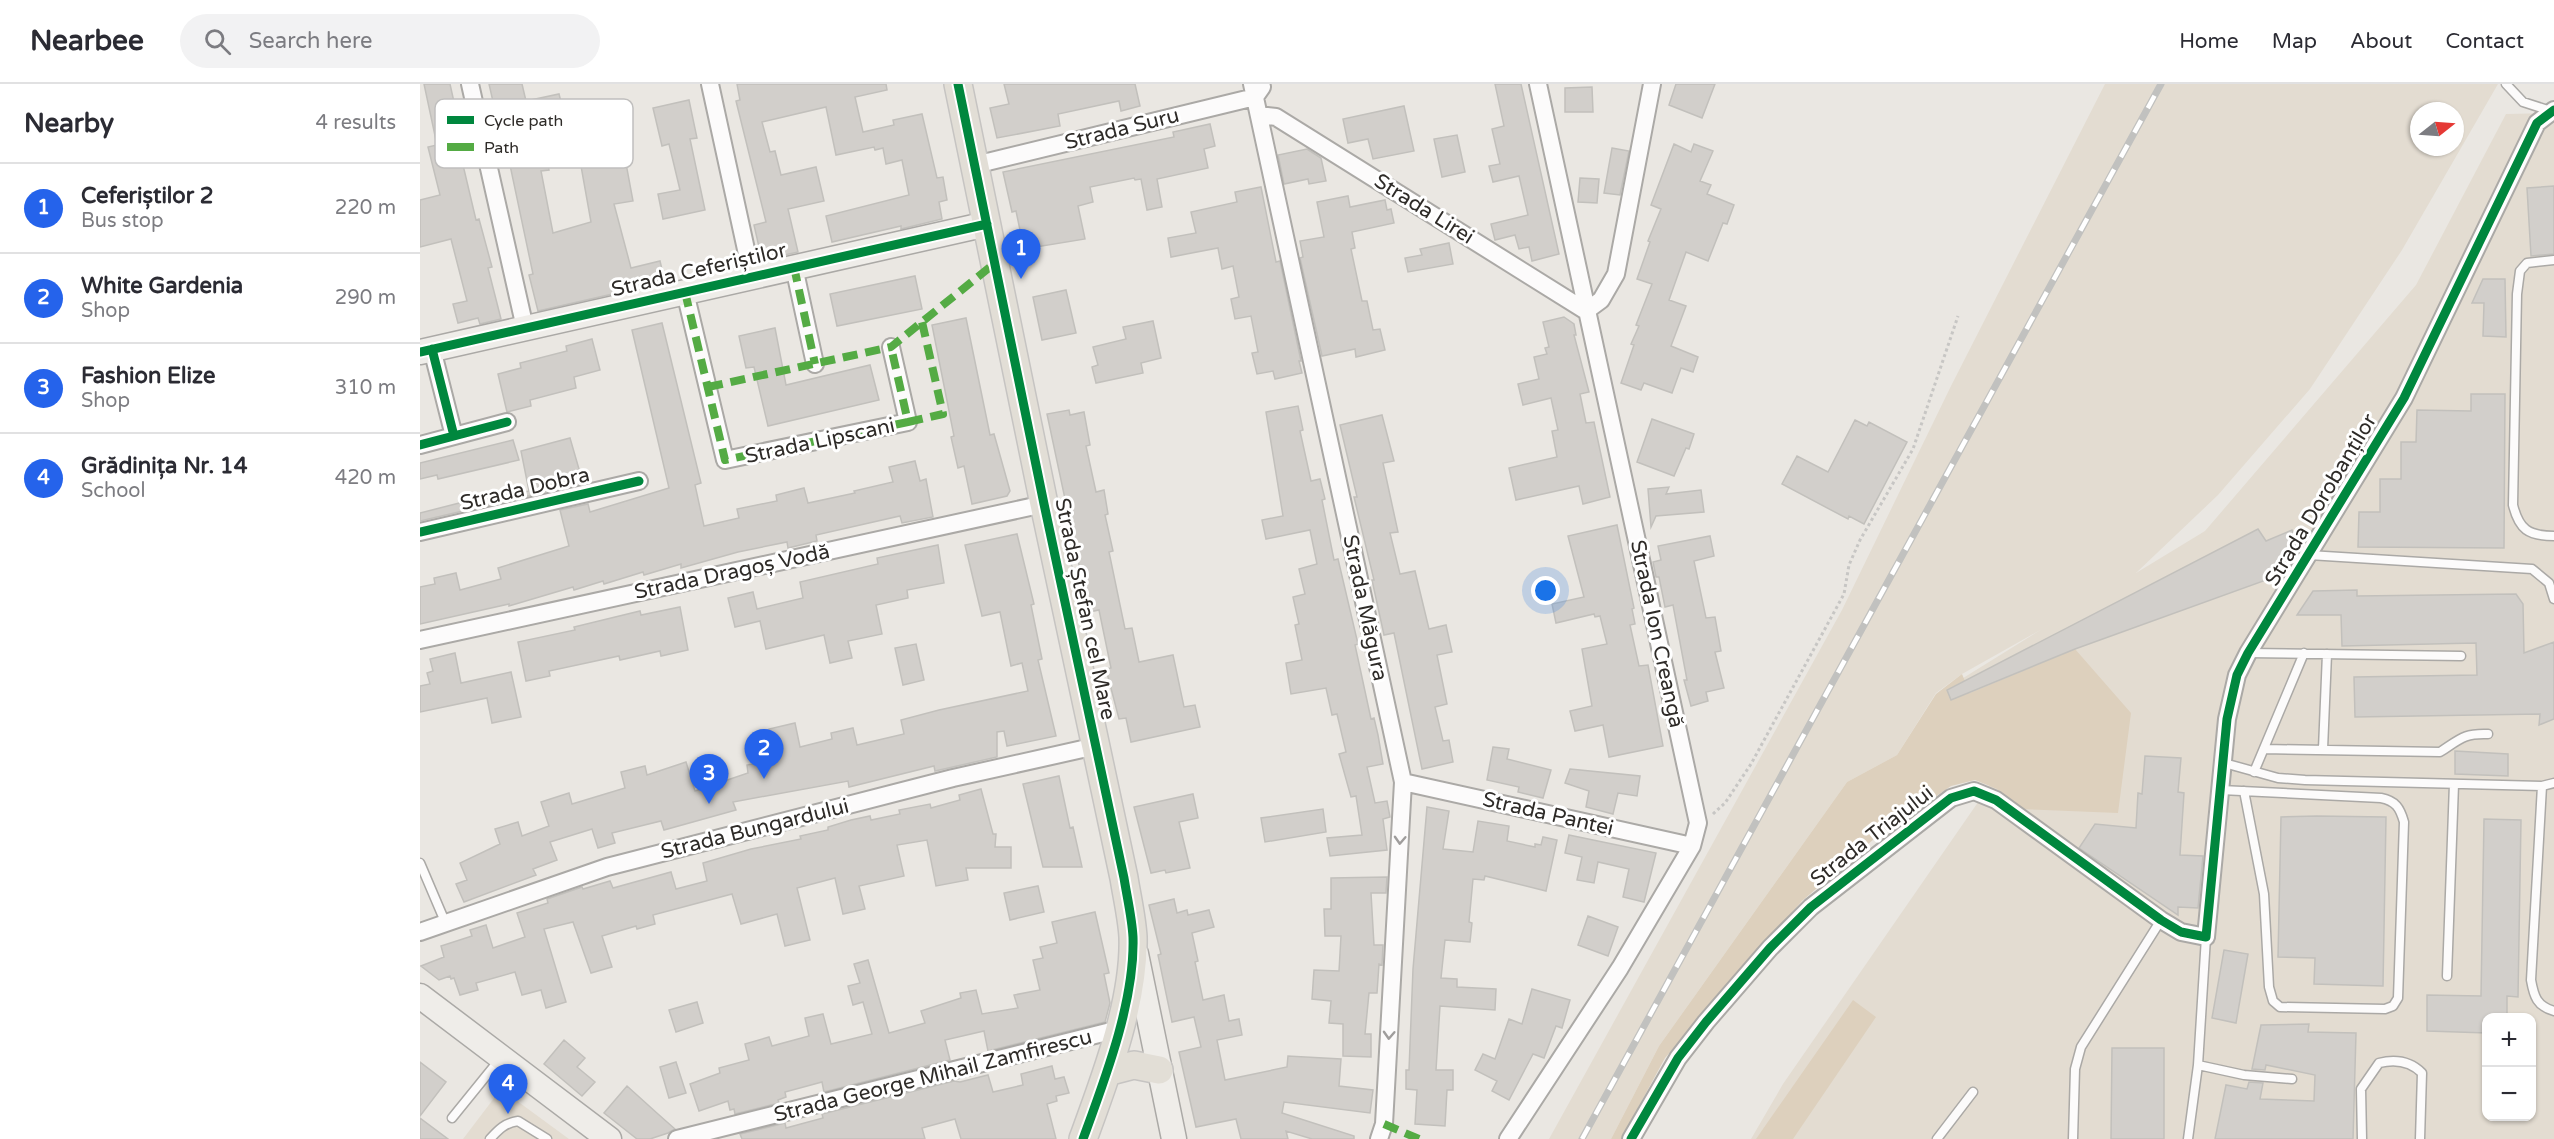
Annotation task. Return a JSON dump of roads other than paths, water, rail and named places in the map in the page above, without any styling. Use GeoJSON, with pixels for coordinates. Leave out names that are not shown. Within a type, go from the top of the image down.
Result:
{"type":"FeatureCollection","features":[{"type":"Feature","properties":{"kind":"main road","name":"Strada Ștefan cel Mare"},"geometry":{"type":"LineString","coordinates":[[958,84],[1124,878],[1133,937],[1128,984],[1119,1029],[1107,1072],[1083,1139]]}},
{"type":"Feature","properties":{"kind":"main road"},"geometry":{"type":"LineString","coordinates":[[1107,1072],[1134,1065],[1159,1070]]}},
{"type":"Feature","properties":{"kind":"street"},"geometry":{"type":"LineString","coordinates":[[470,84],[473,99]]}},
{"type":"Feature","properties":{"kind":"street"},"geometry":{"type":"LineString","coordinates":[[710,84],[752,277]]}},
{"type":"Feature","properties":{"kind":"street","name":"Strada Ion Creangă"},"geometry":{"type":"LineString","coordinates":[[1508,1139],[1620,968],[1692,846],[1698,823],[1538,84]]}},
{"type":"Feature","properties":{"kind":"street"},"geometry":{"type":"LineString","coordinates":[[1586,311],[1601,300],[1616,274],[1652,84]]}},
{"type":"Feature","properties":{"kind":"street","name":"Strada Suru"},"geometry":{"type":"LineString","coordinates":[[975,165],[1257,88]]}},
{"type":"Feature","properties":{"kind":"street","name":"Strada Măgura"},"geometry":{"type":"LineString","coordinates":[[1257,88],[1259,115],[1403,782],[1384,1124],[1379,1139]]}},
{"type":"Feature","properties":{"kind":"street","name":"Strada Dorobanților"},"geometry":{"type":"LineString","coordinates":[[2206,938],[2231,694],[2237,675],[2248,652],[2404,398],[2537,123],[2553,110]]}},
{"type":"Feature","properties":{"kind":"street","name":"Strada Lirei"},"geometry":{"type":"LineString","coordinates":[[1259,115],[1276,117],[1586,311]]}},
{"type":"Feature","properties":{"kind":"street"},"geometry":{"type":"LineString","coordinates":[[489,168],[525,328]]}},
{"type":"Feature","properties":{"kind":"street","name":"Strada Ceferiștilor"},"geometry":{"type":"LineString","coordinates":[[426,351],[987,224]]}},
{"type":"Feature","properties":{"kind":"street"},"geometry":{"type":"LineString","coordinates":[[794,267],[815,364]]}},
{"type":"Feature","properties":{"kind":"street","name":"Strada Lipscani"},"geometry":{"type":"LineString","coordinates":[[685,292],[725,460],[908,422],[891,347]]}},
{"type":"Feature","properties":{"kind":"street"},"geometry":{"type":"LineString","coordinates":[[426,351],[454,436]]}},
{"type":"Feature","properties":{"kind":"street"},"geometry":{"type":"LineString","coordinates":[[420,445],[507,422]]}},
{"type":"Feature","properties":{"kind":"street","name":"Strada Dobra"},"geometry":{"type":"LineString","coordinates":[[420,532],[639,481]]}},
{"type":"Feature","properties":{"kind":"street","name":"Strada Dragoș Vodă"},"geometry":{"type":"LineString","coordinates":[[420,640],[1044,504]]}},
{"type":"Feature","properties":{"kind":"street","name":"Strada Bungardului"},"geometry":{"type":"LineString","coordinates":[[420,932],[607,867],[953,778],[1096,746]]}},
{"type":"Feature","properties":{"kind":"street","name":"Strada Pantei"},"geometry":{"type":"LineString","coordinates":[[1403,782],[1692,846]]}},
{"type":"Feature","properties":{"kind":"street","name":"Strada Triajului"},"geometry":{"type":"LineString","coordinates":[[1630,1139],[1678,1058],[1770,948],[1811,907],[1951,798],[1974,791],[1996,800],[2161,920],[2181,932],[2206,938]]}},
{"type":"Feature","properties":{"kind":"street","name":"Strada Ștefan cel Mare"},"geometry":{"type":"LineString","coordinates":[[1133,937],[1174,1139]]}},
{"type":"Feature","properties":{"kind":"street"},"geometry":{"type":"LineString","coordinates":[[420,996],[606,1138]]}},
{"type":"Feature","properties":{"kind":"street","name":"Strada George Mihail Zamfirescu"},"geometry":{"type":"LineString","coordinates":[[677,1139],[1119,1029]]}},
{"type":"Feature","properties":{"kind":"lane"},"geometry":{"type":"LineString","coordinates":[[2506,84],[2523,102],[2553,110]]}},
{"type":"Feature","properties":{"kind":"lane"},"geometry":{"type":"LineString","coordinates":[[2554,260],[2527,263],[2520,272],[2517,294],[2513,505],[2517,521],[2527,531],[2537,536],[2554,536]]}},
{"type":"Feature","properties":{"kind":"lane"},"geometry":{"type":"LineString","coordinates":[[2309,555],[2532,569],[2548,583],[2554,599]]}},
{"type":"Feature","properties":{"kind":"lane"},"geometry":{"type":"LineString","coordinates":[[2248,652],[2461,656]]}},
{"type":"Feature","properties":{"kind":"lane"},"geometry":{"type":"LineString","coordinates":[[2254,772],[2304,653]]}},
{"type":"Feature","properties":{"kind":"lane"},"geometry":{"type":"LineString","coordinates":[[2323,749],[2327,654]]}},
{"type":"Feature","properties":{"kind":"lane"},"geometry":{"type":"LineString","coordinates":[[2264,749],[2440,752],[2461,736],[2472,733],[2488,734]]}},
{"type":"Feature","properties":{"kind":"lane"},"geometry":{"type":"LineString","coordinates":[[2224,763],[2254,772],[2305,780],[2542,786],[2554,783]]}},
{"type":"Feature","properties":{"kind":"lane"},"geometry":{"type":"LineString","coordinates":[[2447,976],[2454,784]]}},
{"type":"Feature","properties":{"kind":"lane"},"geometry":{"type":"LineString","coordinates":[[2542,786],[2531,980],[2534,996],[2539,1004],[2554,1011]]}},
{"type":"Feature","properties":{"kind":"lane"},"geometry":{"type":"LineString","coordinates":[[2221,790],[2244,791],[2381,798],[2397,805],[2404,822],[2398,999],[2393,1006],[2385,1009],[2280,1007],[2273,1001],[2269,987],[2264,894],[2244,791]]}},
{"type":"Feature","properties":{"kind":"lane"},"geometry":{"type":"LineString","coordinates":[[420,863],[446,924]]}},
{"type":"Feature","properties":{"kind":"lane"},"geometry":{"type":"LineString","coordinates":[[2073,1139],[2074,1069],[2081,1047],[2161,920]]}},
{"type":"Feature","properties":{"kind":"lane"},"geometry":{"type":"LineString","coordinates":[[2188,1139],[2198,1065],[2206,938]]}},
{"type":"Feature","properties":{"kind":"lane"},"geometry":{"type":"LineString","coordinates":[[452,1118],[501,1057]]}},
{"type":"Feature","properties":{"kind":"lane"},"geometry":{"type":"LineString","coordinates":[[2362,1139],[2361,1089],[2379,1063],[2392,1060],[2414,1065],[2422,1073],[2420,1139]]}},
{"type":"Feature","properties":{"kind":"lane"},"geometry":{"type":"LineString","coordinates":[[2198,1065],[2244,1075],[2292,1079]]}},
{"type":"Feature","properties":{"kind":"lane"},"geometry":{"type":"LineString","coordinates":[[1937,1139],[1974,1092]]}},
{"type":"Feature","properties":{"kind":"lane"},"geometry":{"type":"LineString","coordinates":[[490,1139],[500,1128],[509,1122],[518,1120],[547,1139]]}},
{"type":"Feature","properties":{"kind":"railway"},"geometry":{"type":"LineString","coordinates":[[1582,1139],[2161,84]]}},
{"type":"Feature","properties":{"kind":"place","name":"Ceferiștilor 2"},"geometry":{"type":"Point","coordinates":[1021,279]}},
{"type":"Feature","properties":{"kind":"place","name":"White Gardenia"},"geometry":{"type":"Point","coordinates":[764,779]}},
{"type":"Feature","properties":{"kind":"place","name":"Fashion Elize"},"geometry":{"type":"Point","coordinates":[709,804]}},
{"type":"Feature","properties":{"kind":"place","name":"Grădinița Nr. 14"},"geometry":{"type":"Point","coordinates":[508,1114]}}]}
